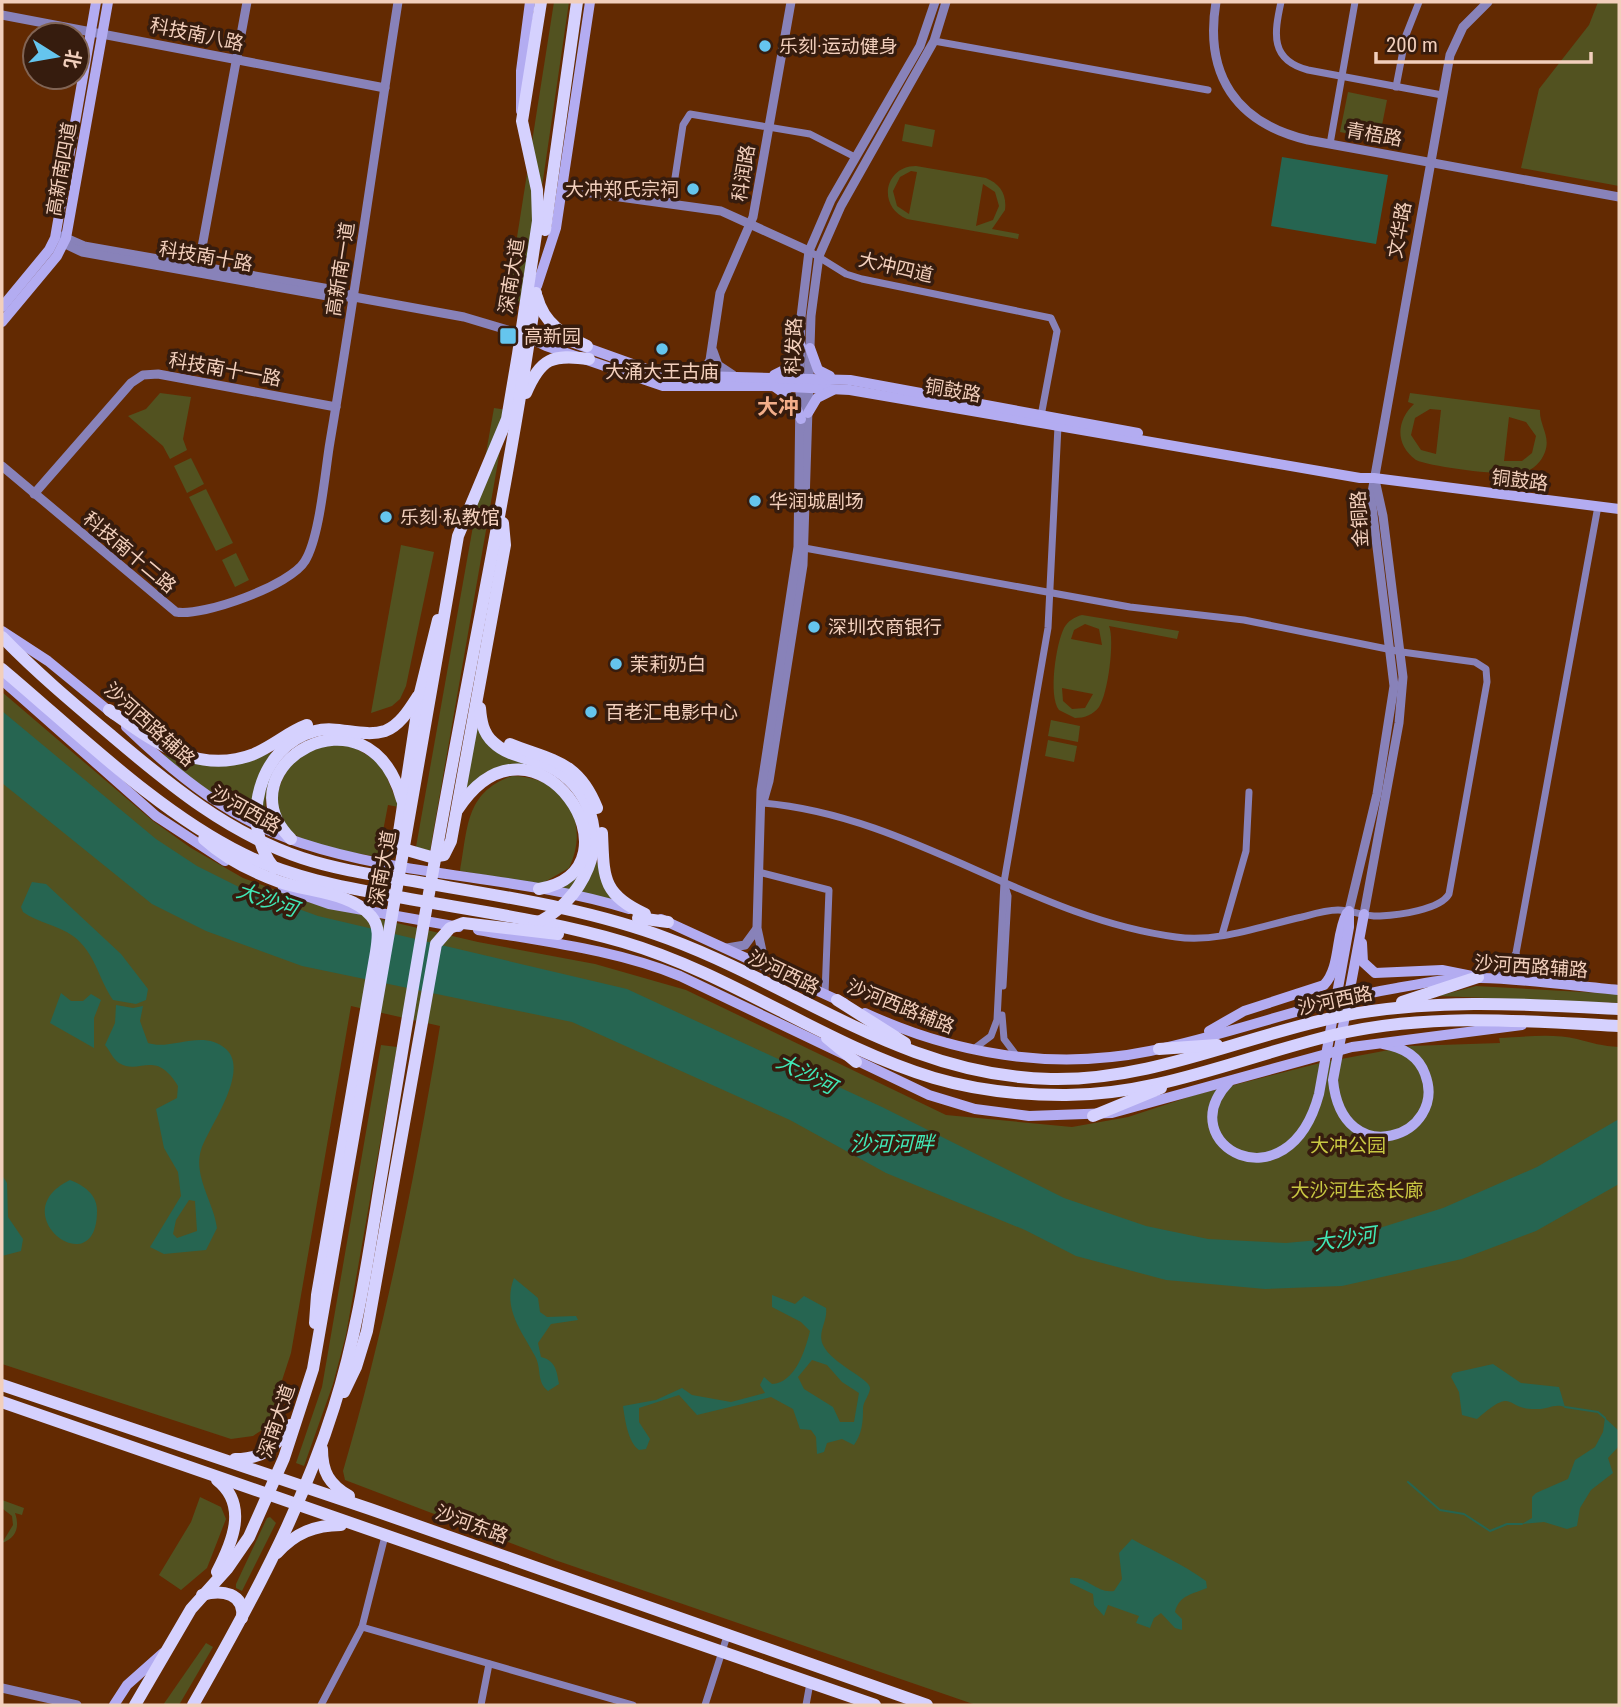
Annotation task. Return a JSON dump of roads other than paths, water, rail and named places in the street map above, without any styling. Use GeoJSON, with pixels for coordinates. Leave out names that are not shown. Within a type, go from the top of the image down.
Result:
{"type":"FeatureCollection","features":[{"type":"Feature","properties":{"kind":"main road","name":"高新南四道"},"geometry":{"type":"LineString","coordinates":[[96,2],[97,32]]}},
{"type":"Feature","properties":{"kind":"main road","name":"高新南四道"},"geometry":{"type":"LineString","coordinates":[[2,322],[60,239],[97,32],[108,2]]}},
{"type":"Feature","properties":{"kind":"main road","name":"深南大道"},"geometry":{"type":"LineString","coordinates":[[135,1705],[163,1653],[206,1591],[240,1552],[277,1477],[313,1369],[438,665],[458,536],[507,419],[537,286],[577,2]]}},
{"type":"Feature","properties":{"kind":"main road"},"geometry":{"type":"LineString","coordinates":[[588,353],[549,322],[538,302],[537,286],[555,234],[593,2]]}},
{"type":"Feature","properties":{"kind":"main road","name":"深南大道"},"geometry":{"type":"LineString","coordinates":[[193,1705],[271,1561],[323,1440],[334,1407],[369,1251],[434,863],[518,414],[538,221],[537,190],[522,121],[532,4]]}},
{"type":"Feature","properties":{"kind":"main road","name":"高新南四道"},"geometry":{"type":"LineString","coordinates":[[2,307],[60,239]]}},
{"type":"Feature","properties":{"kind":"main road","name":"铜鼓路"},"geometry":{"type":"LineString","coordinates":[[525,336],[546,346],[588,353],[656,373],[692,377],[733,375],[770,381]]}},
{"type":"Feature","properties":{"kind":"main road"},"geometry":{"type":"LineString","coordinates":[[806,347],[818,370],[839,384],[821,395],[804,416],[790,396],[770,381],[790,367],[806,347]]}},
{"type":"Feature","properties":{"kind":"main road"},"geometry":{"type":"LineString","coordinates":[[518,414],[531,382],[547,361],[588,353]]}},
{"type":"Feature","properties":{"kind":"main road","name":"铜鼓路"},"geometry":{"type":"LineString","coordinates":[[588,353],[663,386],[770,381],[839,384],[1361,471],[1374,478]]}},
{"type":"Feature","properties":{"kind":"main road","name":"铜鼓路"},"geometry":{"type":"LineString","coordinates":[[839,384],[1058,426],[1360,478],[1619,509]]}},
{"type":"Feature","properties":{"kind":"main road"},"geometry":{"type":"LineString","coordinates":[[450,587],[431,640],[420,693],[399,840],[408,852],[434,857],[444,855],[451,841],[505,545],[502,502]]}},
{"type":"Feature","properties":{"kind":"main road"},"geometry":{"type":"LineString","coordinates":[[488,640],[490,573]]}},
{"type":"Feature","properties":{"kind":"main road","name":"沙河西路辅路"},"geometry":{"type":"LineString","coordinates":[[2,631],[48,661],[109,710],[160,759],[197,788],[243,817],[291,839],[356,857],[538,889],[645,914],[727,948],[902,1030],[966,1049],[1021,1057],[1090,1058],[1159,1049],[1375,992],[1484,978],[1619,989]]}},
{"type":"Feature","properties":{"kind":"main road","name":"沙河西路"},"geometry":{"type":"LineString","coordinates":[[2,637],[38,674],[162,779],[201,808],[266,844],[345,869],[571,909],[683,944],[868,1035],[932,1060],[1003,1075],[1083,1078],[1163,1066],[1328,1019],[1373,1011],[1464,1003],[1619,1009]]}},
{"type":"Feature","properties":{"kind":"main road","name":"沙河西路"},"geometry":{"type":"LineString","coordinates":[[2,669],[187,822],[244,855],[301,877],[604,937],[680,962],[915,1072],[956,1084],[1001,1091],[1069,1096],[1112,1093],[1194,1074],[1328,1037],[1393,1024],[1466,1019],[1619,1026]]}},
{"type":"Feature","properties":{"kind":"main road"},"geometry":{"type":"LineString","coordinates":[[2,680],[79,750],[174,830],[241,869],[304,896],[348,908],[600,951],[646,963],[680,976],[929,1095],[968,1107],[1029,1116],[1093,1116],[1130,1109],[1374,1043],[1545,1022]]}},
{"type":"Feature","properties":{"kind":"main road"},"geometry":{"type":"LineString","coordinates":[[479,690],[481,716],[491,740],[502,750],[557,771],[577,788],[593,823],[593,853],[580,884],[555,912],[524,927],[485,932]]}},
{"type":"Feature","properties":{"kind":"main road"},"geometry":{"type":"LineString","coordinates":[[304,896],[284,881],[270,864],[257,829],[260,785],[273,761],[298,738],[317,730],[379,732],[393,727],[408,712],[420,693]]}},
{"type":"Feature","properties":{"kind":"main road"},"geometry":{"type":"LineString","coordinates":[[109,710],[167,750],[199,759],[222,761],[251,755],[312,723],[331,720],[383,724],[408,712]]}},
{"type":"Feature","properties":{"kind":"main road"},"geometry":{"type":"LineString","coordinates":[[481,716],[488,729],[504,741],[554,758],[583,781],[600,816],[602,868],[607,883],[621,901],[645,914]]}},
{"type":"Feature","properties":{"kind":"main road"},"geometry":{"type":"LineString","coordinates":[[291,839],[279,826],[273,809],[273,790],[281,770],[295,754],[320,741],[347,740],[374,751],[389,766],[399,789],[405,823],[404,855]]}},
{"type":"Feature","properties":{"kind":"main road"},"geometry":{"type":"LineString","coordinates":[[434,863],[446,830],[470,794],[497,775],[518,771],[549,779],[566,791],[576,806],[584,838],[575,868],[563,880],[538,889]]}},
{"type":"Feature","properties":{"kind":"main road"},"geometry":{"type":"LineString","coordinates":[[187,822],[215,849],[259,874],[361,906],[373,919],[377,929],[368,999],[317,1295],[313,1369]]}},
{"type":"Feature","properties":{"kind":"main road"},"geometry":{"type":"LineString","coordinates":[[571,909],[668,922]]}},
{"type":"Feature","properties":{"kind":"main road"},"geometry":{"type":"LineString","coordinates":[[1229,1081],[1215,1104],[1213,1119],[1216,1133],[1234,1153],[1260,1159],[1282,1151],[1300,1135],[1314,1112],[1328,1071],[1349,954],[1349,911]]}},
{"type":"Feature","properties":{"kind":"main road"},"geometry":{"type":"LineString","coordinates":[[1202,1036],[1244,1011],[1324,985],[1331,976],[1341,927],[1349,911]]}},
{"type":"Feature","properties":{"kind":"main road"},"geometry":{"type":"LineString","coordinates":[[1349,954],[1364,914]]}},
{"type":"Feature","properties":{"kind":"main road"},"geometry":{"type":"LineString","coordinates":[[1364,914],[1361,954],[1363,962],[1371,971],[1385,974],[1442,970],[1484,978]]}},
{"type":"Feature","properties":{"kind":"main road"},"geometry":{"type":"LineString","coordinates":[[334,1407],[352,1377],[367,1331],[436,944],[443,932],[456,925],[604,937]]}},
{"type":"Feature","properties":{"kind":"main road"},"geometry":{"type":"LineString","coordinates":[[1373,1011],[1484,978]]}},
{"type":"Feature","properties":{"kind":"main road"},"geometry":{"type":"LineString","coordinates":[[838,1000],[932,1060]]}},
{"type":"Feature","properties":{"kind":"main road"},"geometry":{"type":"LineString","coordinates":[[814,1026],[856,1062]]}},
{"type":"Feature","properties":{"kind":"main road"},"geometry":{"type":"LineString","coordinates":[[1159,1049],[1242,1043]]}},
{"type":"Feature","properties":{"kind":"main road"},"geometry":{"type":"LineString","coordinates":[[1328,1071],[1339,1111],[1355,1129],[1382,1137],[1409,1128],[1419,1118],[1427,1100],[1424,1070],[1412,1054],[1374,1043]]}},
{"type":"Feature","properties":{"kind":"main road"},"geometry":{"type":"LineString","coordinates":[[1093,1116],[1194,1074]]}},
{"type":"Feature","properties":{"kind":"main road","name":"沙河东路"},"geometry":{"type":"LineString","coordinates":[[2,1385],[304,1486],[927,1705]]}},
{"type":"Feature","properties":{"kind":"main road"},"geometry":{"type":"LineString","coordinates":[[213,1456],[235,1460],[264,1455],[283,1437],[305,1397]]}},
{"type":"Feature","properties":{"kind":"main road","name":"沙河东路"},"geometry":{"type":"LineString","coordinates":[[2,1402],[875,1705]]}},
{"type":"Feature","properties":{"kind":"main road"},"geometry":{"type":"LineString","coordinates":[[323,1440],[322,1462],[330,1483],[370,1509]]}},
{"type":"Feature","properties":{"kind":"main road"},"geometry":{"type":"LineString","coordinates":[[212,1476],[228,1492],[236,1520],[232,1542],[206,1591],[235,1596],[242,1605],[242,1618]]}},
{"type":"Feature","properties":{"kind":"main road"},"geometry":{"type":"LineString","coordinates":[[271,1561],[293,1539],[312,1528],[331,1525],[359,1527]]}},
{"type":"Feature","properties":{"kind":"main road"},"geometry":{"type":"LineString","coordinates":[[114,1705],[127,1685],[163,1653]]}},
{"type":"Feature","properties":{"kind":"street"},"geometry":{"type":"LineString","coordinates":[[198,269],[247,2]]}},
{"type":"Feature","properties":{"kind":"street","name":"高新南一道"},"geometry":{"type":"LineString","coordinates":[[312,541],[354,297],[398,2]]}},
{"type":"Feature","properties":{"kind":"street","name":"科润路"},"geometry":{"type":"LineString","coordinates":[[692,377],[706,368],[720,293],[751,223],[759,193],[790,2]]}},
{"type":"Feature","properties":{"kind":"street","name":"科发路"},"geometry":{"type":"LineString","coordinates":[[771,969],[763,956],[757,928],[763,803],[761,790],[801,548],[806,347],[802,299],[809,251],[823,215],[916,54],[935,2]]}},
{"type":"Feature","properties":{"kind":"street","name":"科发路"},"geometry":{"type":"LineString","coordinates":[[806,347],[819,256],[841,206],[934,41],[946,2]]}},
{"type":"Feature","properties":{"kind":"street","name":"青梧路"},"geometry":{"type":"LineString","coordinates":[[1216,2],[1213,36],[1216,60],[1238,103],[1256,119],[1275,129],[1330,144],[1619,197]]}},
{"type":"Feature","properties":{"kind":"street"},"geometry":{"type":"LineString","coordinates":[[1281,2],[1276,34],[1283,58],[1298,68],[1441,95]]}},
{"type":"Feature","properties":{"kind":"street"},"geometry":{"type":"LineString","coordinates":[[1330,144],[1356,2]]}},
{"type":"Feature","properties":{"kind":"street"},"geometry":{"type":"LineString","coordinates":[[1396,87],[1406,35],[1419,2]]}},
{"type":"Feature","properties":{"kind":"street","name":"文华路"},"geometry":{"type":"LineString","coordinates":[[1374,478],[1450,55],[1458,35],[1469,19],[1488,2]]}},
{"type":"Feature","properties":{"kind":"street","name":"科技南八路"},"geometry":{"type":"LineString","coordinates":[[2,15],[385,88]]}},
{"type":"Feature","properties":{"kind":"street"},"geometry":{"type":"LineString","coordinates":[[934,41],[1208,89]]}},
{"type":"Feature","properties":{"kind":"street"},"geometry":{"type":"LineString","coordinates":[[671,204],[674,170],[687,115],[768,126],[819,137],[855,157]]}},
{"type":"Feature","properties":{"kind":"street","name":"大冲四道"},"geometry":{"type":"LineString","coordinates":[[562,189],[721,211],[819,256],[846,274],[1051,318],[1057,331],[1041,416]]}},
{"type":"Feature","properties":{"kind":"street","name":"科技南十路"},"geometry":{"type":"LineString","coordinates":[[60,239],[82,252],[341,291],[354,297],[464,317],[525,336]]}},
{"type":"Feature","properties":{"kind":"street"},"geometry":{"type":"LineString","coordinates":[[712,345],[718,365],[733,375]]}},
{"type":"Feature","properties":{"kind":"street","name":"科技南十一路"},"geometry":{"type":"LineString","coordinates":[[34,494],[131,383],[143,374],[159,374],[336,407]]}},
{"type":"Feature","properties":{"kind":"street"},"geometry":{"type":"LineString","coordinates":[[966,1049],[985,1043],[996,1023],[1004,882],[1041,676],[1052,592],[1058,426]]}},
{"type":"Feature","properties":{"kind":"street","name":"科技南十二路"},"geometry":{"type":"LineString","coordinates":[[2,466],[165,606],[183,613],[214,609],[292,574],[306,560],[312,541]]}},
{"type":"Feature","properties":{"kind":"street","name":"金铜路"},"geometry":{"type":"LineString","coordinates":[[1349,911],[1377,794],[1394,686],[1372,507],[1374,478]]}},
{"type":"Feature","properties":{"kind":"street","name":"金铜路"},"geometry":{"type":"LineString","coordinates":[[1364,914],[1401,707],[1402,652],[1382,506],[1374,478]]}},
{"type":"Feature","properties":{"kind":"street"},"geometry":{"type":"LineString","coordinates":[[1484,978],[1504,972],[1516,953],[1598,506]]}},
{"type":"Feature","properties":{"kind":"street"},"geometry":{"type":"LineString","coordinates":[[763,803],[811,811],[895,835],[1064,908],[1134,929],[1188,938],[1222,935],[1331,911],[1381,916],[1435,905],[1448,897],[1487,682],[1486,668],[1478,663],[1391,650],[1221,616],[1147,609],[801,548]]}},
{"type":"Feature","properties":{"kind":"street"},"geometry":{"type":"LineString","coordinates":[[1222,935],[1246,851],[1249,792]]}},
{"type":"Feature","properties":{"kind":"street"},"geometry":{"type":"LineString","coordinates":[[759,872],[829,890],[825,994]]}},
{"type":"Feature","properties":{"kind":"street"},"geometry":{"type":"LineString","coordinates":[[1004,882],[1008,895],[1002,1027],[1008,1047],[1021,1057]]}},
{"type":"Feature","properties":{"kind":"street"},"geometry":{"type":"LineString","coordinates":[[727,948],[745,945],[757,928]]}},
{"type":"Feature","properties":{"kind":"street"},"geometry":{"type":"LineString","coordinates":[[1516,953],[1523,971],[1538,983]]}},
{"type":"Feature","properties":{"kind":"street"},"geometry":{"type":"LineString","coordinates":[[321,1705],[362,1627],[385,1536]]}},
{"type":"Feature","properties":{"kind":"street"},"geometry":{"type":"LineString","coordinates":[[362,1627],[633,1705]]}},
{"type":"Feature","properties":{"kind":"street"},"geometry":{"type":"LineString","coordinates":[[705,1705],[727,1636]]}},
{"type":"Feature","properties":{"kind":"street"},"geometry":{"type":"LineString","coordinates":[[481,1705],[489,1664]]}},
{"type":"Feature","properties":{"kind":"street"},"geometry":{"type":"LineString","coordinates":[[806,1705],[810,1683]]}},
{"type":"Feature","properties":{"kind":"street"},"geometry":{"type":"LineString","coordinates":[[2,1688],[77,1705]]}},
{"type":"Feature","properties":{"kind":"water"},"geometry":{"type":"Polygon","coordinates":[[[1282,157],[1388,175],[1376,244],[1271,226],[1282,157]]]}},
{"type":"Feature","properties":{"kind":"water","name":"沙河河畔"},"geometry":{"type":"Polygon","coordinates":[[[2,711],[156,839],[197,866],[241,888],[318,916],[627,989],[882,1107],[1064,1198],[1146,1226],[1208,1239],[1286,1243],[1351,1237],[1443,1208],[1537,1167],[1619,1119],[1619,1184],[1536,1231],[1462,1259],[1342,1286],[1265,1289],[1166,1280],[1076,1256],[1025,1230],[886,1173],[790,1120],[572,1022],[302,966],[206,931],[152,904],[2,783],[2,711]]]}},
{"type":"Feature","properties":{"kind":"water"},"geometry":{"type":"Polygon","coordinates":[[[32,882],[46,884],[121,954],[148,989],[146,1000],[136,1004],[113,1000],[91,957],[80,942],[67,932],[23,912],[21,907],[32,882]]]}},
{"type":"Feature","properties":{"kind":"water"},"geometry":{"type":"Polygon","coordinates":[[[61,993],[71,1001],[83,1001],[91,994],[101,1000],[94,1018],[94,1048],[50,1023],[61,993]]]}},
{"type":"Feature","properties":{"kind":"water"},"geometry":{"type":"Polygon","coordinates":[[[116,1005],[133,1008],[143,1006],[140,1021],[148,1043],[157,1045],[207,1040],[226,1049],[232,1059],[231,1086],[201,1150],[199,1160],[202,1180],[217,1228],[206,1250],[164,1254],[150,1247],[181,1196],[178,1172],[164,1148],[156,1109],[177,1098],[178,1086],[170,1075],[155,1065],[134,1067],[117,1061],[105,1045],[115,1023],[116,1005]],[[189,1200],[176,1220],[173,1234],[177,1238],[197,1231],[195,1201],[189,1200]]]}},
{"type":"Feature","properties":{"kind":"water"},"geometry":{"type":"Polygon","coordinates":[[[2,1175],[7,1183],[8,1217],[23,1239],[21,1251],[2,1256],[2,1175]]]}},
{"type":"Feature","properties":{"kind":"water"},"geometry":{"type":"Polygon","coordinates":[[[70,1180],[88,1191],[95,1199],[97,1210],[93,1232],[83,1243],[70,1243],[58,1237],[48,1225],[45,1210],[51,1194],[70,1180]]]}},
{"type":"Feature","properties":{"kind":"water"},"geometry":{"type":"Polygon","coordinates":[[[514,1278],[538,1298],[540,1312],[547,1317],[576,1316],[578,1320],[551,1324],[538,1343],[541,1357],[552,1363],[559,1384],[548,1391],[542,1383],[537,1361],[512,1310],[510,1300],[514,1278]]]}},
{"type":"Feature","properties":{"kind":"water"},"geometry":{"type":"Polygon","coordinates":[[[772,1295],[795,1304],[804,1296],[826,1308],[821,1336],[823,1345],[834,1358],[864,1380],[870,1388],[863,1406],[860,1432],[854,1445],[842,1439],[827,1443],[824,1452],[817,1454],[816,1437],[811,1430],[800,1429],[793,1409],[771,1397],[697,1415],[679,1395],[639,1408],[639,1422],[650,1439],[646,1449],[639,1450],[630,1436],[623,1406],[656,1400],[682,1388],[692,1395],[731,1402],[765,1393],[760,1385],[764,1377],[772,1384],[787,1378],[793,1372],[802,1356],[810,1331],[801,1322],[772,1307],[772,1295]],[[812,1360],[798,1377],[804,1389],[833,1407],[840,1422],[854,1422],[859,1393],[842,1382],[827,1365],[812,1360]]]}},
{"type":"Feature","properties":{"kind":"water"},"geometry":{"type":"Polygon","coordinates":[[[1493,1364],[1521,1383],[1559,1387],[1565,1407],[1527,1409],[1505,1401],[1498,1403],[1477,1419],[1462,1415],[1459,1392],[1451,1377],[1453,1373],[1493,1364]]]}},
{"type":"Feature","properties":{"kind":"water"},"geometry":{"type":"Polygon","coordinates":[[[1605,1418],[1619,1431],[1619,1446],[1608,1458],[1613,1473],[1591,1490],[1580,1508],[1577,1526],[1567,1529],[1544,1522],[1522,1524],[1532,1518],[1532,1497],[1568,1479],[1575,1460],[1595,1447],[1603,1432],[1605,1418]]]}},
{"type":"Feature","properties":{"kind":"water"},"geometry":{"type":"Polygon","coordinates":[[[1132,1539],[1206,1581],[1207,1588],[1187,1596],[1177,1606],[1175,1612],[1182,1619],[1182,1630],[1175,1628],[1161,1613],[1154,1618],[1150,1628],[1136,1623],[1139,1616],[1108,1605],[1104,1616],[1094,1605],[1093,1594],[1070,1583],[1070,1578],[1076,1578],[1102,1590],[1114,1591],[1122,1579],[1119,1553],[1132,1539]]]}},
{"type":"Feature","properties":{"kind":"waterway"},"geometry":{"type":"LineString","coordinates":[[1565,1407],[1598,1412],[1605,1418]]}},
{"type":"Feature","properties":{"kind":"waterway"},"geometry":{"type":"LineString","coordinates":[[1408,1482],[1440,1510],[1464,1514],[1490,1531],[1507,1524],[1522,1524]]}},
{"type":"Feature","properties":{"kind":"place","name":"乐刻·运动健身"},"geometry":{"type":"Point","coordinates":[765,46]}},
{"type":"Feature","properties":{"kind":"place","name":"大冲郑氏宗祠"},"geometry":{"type":"Point","coordinates":[693,189]}},
{"type":"Feature","properties":{"kind":"place","name":"高新园"},"geometry":{"type":"Point","coordinates":[508,336]}},
{"type":"Feature","properties":{"kind":"place","name":"大涌大王古庙"},"geometry":{"type":"Point","coordinates":[662,349]}},
{"type":"Feature","properties":{"kind":"place","name":"华润城剧场"},"geometry":{"type":"Point","coordinates":[755,501]}},
{"type":"Feature","properties":{"kind":"place","name":"乐刻·私教馆"},"geometry":{"type":"Point","coordinates":[386,517]}},
{"type":"Feature","properties":{"kind":"place","name":"深圳农商银行"},"geometry":{"type":"Point","coordinates":[814,627]}},
{"type":"Feature","properties":{"kind":"place","name":"茉莉奶白"},"geometry":{"type":"Point","coordinates":[616,664]}},
{"type":"Feature","properties":{"kind":"place","name":"百老汇电影中心"},"geometry":{"type":"Point","coordinates":[591,712]}},
{"type":"Feature","properties":{"kind":"district","name":"大冲"},"geometry":{"type":"Point","coordinates":[778,407]}},
{"type":"Feature","properties":{"kind":"water label","name":"大沙河"},"geometry":{"type":"Point","coordinates":[267,900]}},
{"type":"Feature","properties":{"kind":"water label","name":"大沙河"},"geometry":{"type":"Point","coordinates":[806,1074]}},
{"type":"Feature","properties":{"kind":"water label","name":"大沙河"},"geometry":{"type":"Point","coordinates":[1345,1239]}},
{"type":"Feature","properties":{"kind":"park label","name":"大冲公园"},"geometry":{"type":"Point","coordinates":[1348,1145]}},
{"type":"Feature","properties":{"kind":"park label","name":"大沙河生态长廊"},"geometry":{"type":"Point","coordinates":[1357,1190]}}]}
